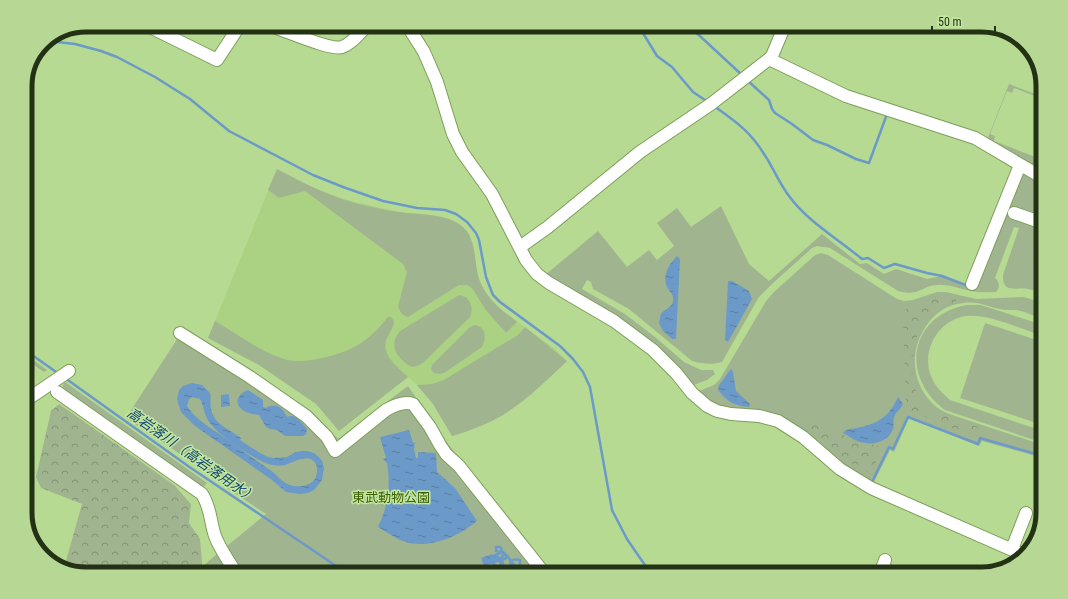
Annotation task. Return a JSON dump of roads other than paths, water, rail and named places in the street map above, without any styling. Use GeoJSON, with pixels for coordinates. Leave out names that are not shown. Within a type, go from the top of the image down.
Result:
{"type":"FeatureCollection","features":[{"type":"Feature","properties":{"kind":"street"},"geometry":{"type":"LineString","coordinates":[[160,32],[217,60],[235,32]]}},
{"type":"Feature","properties":{"kind":"street"},"geometry":{"type":"LineString","coordinates":[[290,32],[330,48],[338,48],[349,43],[361,32]]}},
{"type":"Feature","properties":{"kind":"street"},"geometry":{"type":"LineString","coordinates":[[411,32],[424,52],[435,76],[453,134],[462,152],[492,194],[526,260],[537,274],[548,283],[614,321],[653,350],[676,373],[692,393],[707,406],[717,411],[731,414],[759,416],[778,421],[803,437],[840,469],[871,488],[1018,553]]}},
{"type":"Feature","properties":{"kind":"street"},"geometry":{"type":"LineString","coordinates":[[520,248],[640,152],[711,104],[769,59],[772,56],[782,32]]}},
{"type":"Feature","properties":{"kind":"street"},"geometry":{"type":"LineString","coordinates":[[769,59],[846,96],[975,138],[1036,174]]}},
{"type":"Feature","properties":{"kind":"street"},"geometry":{"type":"LineString","coordinates":[[972,284],[1020,165]]}},
{"type":"Feature","properties":{"kind":"street"},"geometry":{"type":"LineString","coordinates":[[1014,213],[1036,220]]}},
{"type":"Feature","properties":{"kind":"street"},"geometry":{"type":"LineString","coordinates":[[180,333],[250,377],[306,416],[327,437],[335,451],[386,410],[409,402],[413,404],[430,427],[446,454],[459,466],[539,567]]}},
{"type":"Feature","properties":{"kind":"street"},"geometry":{"type":"LineString","coordinates":[[32,398],[55,387],[69,371]]}},
{"type":"Feature","properties":{"kind":"street"},"geometry":{"type":"LineString","coordinates":[[55,387],[202,494],[207,502],[214,535],[233,567]]}},
{"type":"Feature","properties":{"kind":"street"},"geometry":{"type":"LineString","coordinates":[[1012,550],[1026,513]]}},
{"type":"Feature","properties":{"kind":"street"},"geometry":{"type":"LineString","coordinates":[[883,567],[886,560]]}},
{"type":"Feature","properties":{"kind":"water"},"geometry":{"type":"Polygon","coordinates":[[[677,256],[680,259],[676,339],[672,339],[663,331],[659,323],[661,314],[673,303],[673,296],[667,287],[665,278],[669,266],[677,256]]]}},
{"type":"Feature","properties":{"kind":"water"},"geometry":{"type":"Polygon","coordinates":[[[728,281],[732,281],[749,291],[752,299],[728,342],[725,340],[728,281]]]}},
{"type":"Feature","properties":{"kind":"water"},"geometry":{"type":"Polygon","coordinates":[[[731,369],[733,372],[736,391],[750,404],[749,407],[739,406],[732,403],[718,390],[719,385],[731,369]]]}},
{"type":"Feature","properties":{"kind":"water"},"geometry":{"type":"Polygon","coordinates":[[[192,383],[202,385],[210,393],[211,409],[213,415],[219,423],[241,438],[240,440],[260,453],[274,458],[287,457],[296,452],[302,451],[314,453],[322,461],[324,468],[322,480],[314,490],[308,493],[300,494],[286,492],[272,480],[195,426],[181,412],[177,399],[179,390],[183,386],[192,383]],[[192,397],[189,399],[187,406],[194,415],[248,455],[273,472],[285,483],[293,486],[300,486],[307,485],[315,479],[317,466],[310,459],[306,458],[281,466],[266,463],[239,448],[221,434],[209,422],[200,399],[192,397]]]}},
{"type":"Feature","properties":{"kind":"water"},"geometry":{"type":"Polygon","coordinates":[[[248,390],[263,400],[263,407],[266,408],[276,406],[283,411],[287,417],[296,417],[307,429],[306,434],[303,436],[285,436],[277,430],[266,427],[259,415],[249,413],[240,408],[238,405],[239,396],[248,390]]]}},
{"type":"Feature","properties":{"kind":"water"},"geometry":{"type":"Polygon","coordinates":[[[229,394],[230,406],[221,407],[221,395],[229,394]]]}},
{"type":"Feature","properties":{"kind":"water"},"geometry":{"type":"Polygon","coordinates":[[[898,397],[903,404],[894,417],[893,429],[891,433],[884,440],[875,443],[865,443],[856,441],[843,433],[846,430],[871,424],[883,418],[898,397]]]}},
{"type":"Feature","properties":{"kind":"water"},"geometry":{"type":"Polygon","coordinates":[[[409,430],[413,443],[415,442],[414,449],[416,458],[418,458],[418,452],[436,453],[437,472],[455,488],[477,521],[460,533],[440,541],[420,544],[410,543],[400,540],[378,527],[384,512],[389,488],[387,463],[383,459],[386,458],[380,437],[409,430]]]}},
{"type":"Feature","properties":{"kind":"water"},"geometry":{"type":"Polygon","coordinates":[[[492,554],[495,563],[484,566],[481,558],[492,554]]]}},
{"type":"Feature","properties":{"kind":"waterway"},"geometry":{"type":"LineString","coordinates":[[642,32],[657,56],[672,67],[693,92],[708,102]]}},
{"type":"Feature","properties":{"kind":"waterway"},"geometry":{"type":"LineString","coordinates":[[696,32],[742,75]]}},
{"type":"Feature","properties":{"kind":"waterway"},"geometry":{"type":"LineString","coordinates":[[55,42],[75,44],[117,57],[155,77],[190,99],[229,131],[313,175],[383,201],[417,208],[445,210],[456,214],[467,222],[476,233],[479,240],[486,277],[493,295],[500,302],[560,346],[583,372],[590,387],[612,510],[627,539],[646,567]]}},
{"type":"Feature","properties":{"kind":"waterway"},"geometry":{"type":"LineString","coordinates":[[747,80],[769,100],[775,113],[813,140],[856,159],[869,163],[888,114]]}},
{"type":"Feature","properties":{"kind":"waterway"},"geometry":{"type":"LineString","coordinates":[[714,106],[748,133],[759,146],[785,191],[796,205],[814,222],[862,259],[868,258],[884,268],[895,264],[942,276],[968,286]]}},
{"type":"Feature","properties":{"kind":"waterway","name":"高岩落川（高岩落用水）"},"geometry":{"type":"LineString","coordinates":[[32,355],[59,374]]}},
{"type":"Feature","properties":{"kind":"waterway","name":"高岩落川（高岩落用水）"},"geometry":{"type":"LineString","coordinates":[[65,378],[188,466],[338,567]]}},
{"type":"Feature","properties":{"kind":"waterway"},"geometry":{"type":"LineString","coordinates":[[871,484],[889,447],[893,449],[908,417],[978,444],[980,438],[1036,454]]}},
{"type":"Feature","properties":{"kind":"waterway"},"geometry":{"type":"LineString","coordinates":[[491,557],[501,552],[502,549],[500,547],[496,547],[496,551],[499,552],[500,552],[501,552],[503,552],[507,556],[505,559],[502,558]]}},
{"type":"Feature","properties":{"kind":"waterway"},"geometry":{"type":"LineString","coordinates":[[502,558],[503,554],[511,562]]}},
{"type":"Feature","properties":{"kind":"waterway"},"geometry":{"type":"LineString","coordinates":[[491,559],[498,557],[502,559],[504,567]]}},
{"type":"Feature","properties":{"kind":"waterway"},"geometry":{"type":"LineString","coordinates":[[492,562],[499,559],[501,563]]}},
{"type":"Feature","properties":{"kind":"waterway"},"geometry":{"type":"LineString","coordinates":[[511,562],[516,559],[520,560],[520,565],[516,567]]}},
{"type":"Feature","properties":{"kind":"waterway"},"geometry":{"type":"LineString","coordinates":[[497,567],[494,562],[499,560],[501,563]]}},
{"type":"Feature","properties":{"kind":"waterway"},"geometry":{"type":"LineString","coordinates":[[511,562],[516,567]]}},
{"type":"Feature","properties":{"kind":"waterway"},"geometry":{"type":"LineString","coordinates":[[511,562],[510,563],[513,567]]}},
{"type":"Feature","properties":{"kind":"park label","name":"東武動物公園"},"geometry":{"type":"Point","coordinates":[391,497]}}]}
